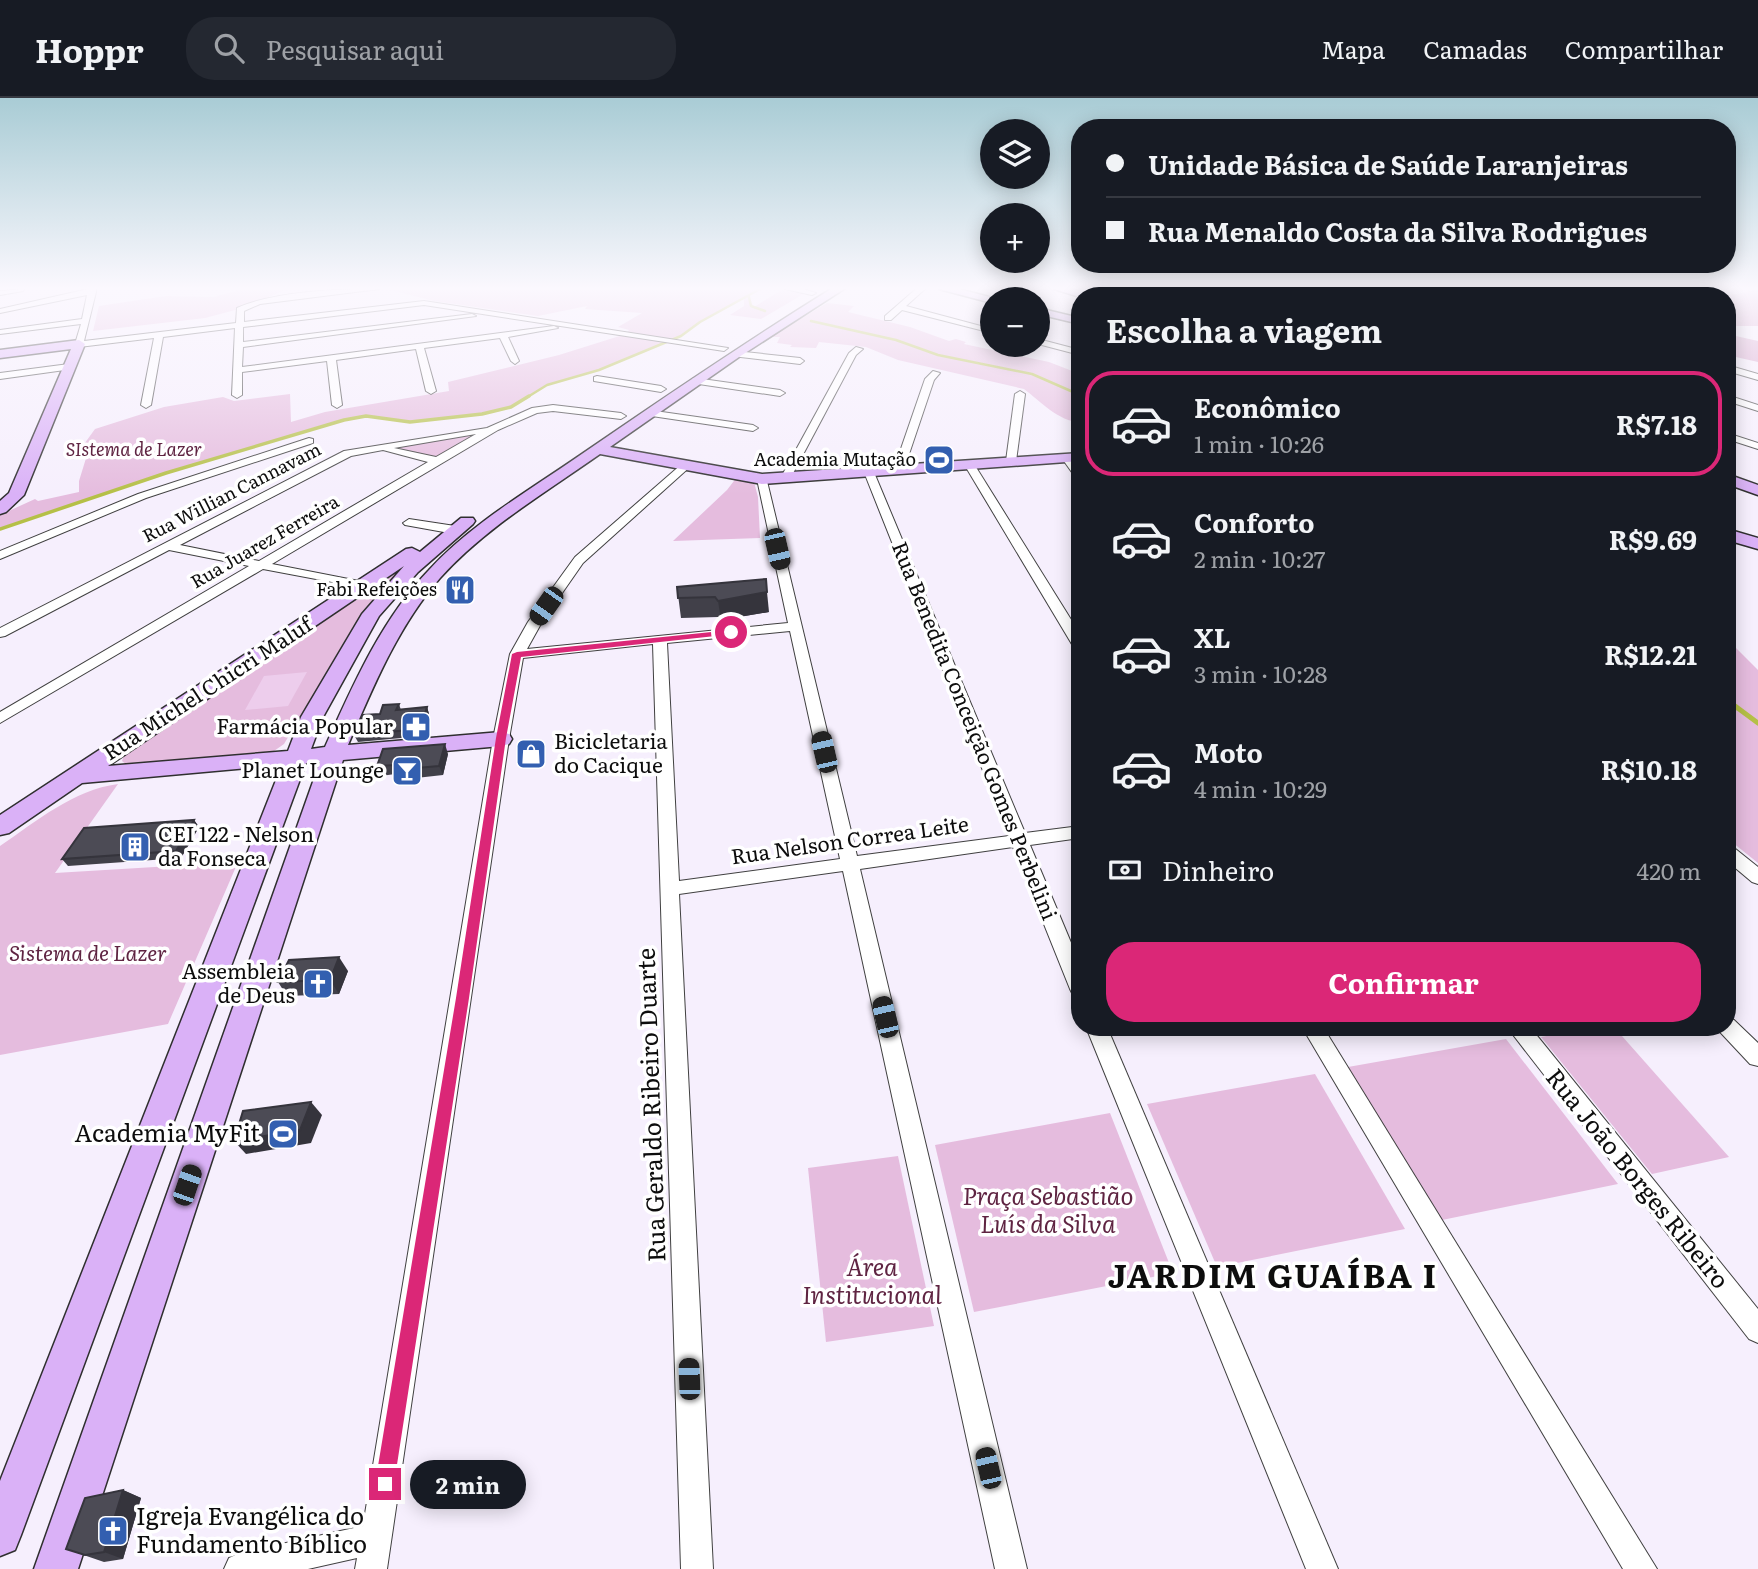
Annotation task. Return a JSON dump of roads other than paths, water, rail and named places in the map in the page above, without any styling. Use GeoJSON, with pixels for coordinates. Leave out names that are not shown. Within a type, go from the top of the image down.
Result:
{"type":"FeatureCollection","features":[{"type":"Feature","properties":{"kind":"main road"},"geometry":{"type":"LineString","coordinates":[[0,509],[16,495],[73,358]]}},
{"type":"Feature","properties":{"kind":"main road"},"geometry":{"type":"LineString","coordinates":[[0,1535],[295,757],[312,717],[371,614],[412,568],[454,531],[661,389],[720,358]]}},
{"type":"Feature","properties":{"kind":"main road"},"geometry":{"type":"LineString","coordinates":[[56,1569],[334,753],[372,664],[407,606],[464,543],[695,382],[725,358]]}},
{"type":"Feature","properties":{"kind":"main road"},"geometry":{"type":"LineString","coordinates":[[596,449],[762,479],[1071,457]]}},
{"type":"Feature","properties":{"kind":"main road"},"geometry":{"type":"LineString","coordinates":[[1736,481],[1758,490]]}},
{"type":"Feature","properties":{"kind":"main road","name":"Rua Michel Chicri Maluf"},"geometry":{"type":"LineString","coordinates":[[0,827],[423,546],[454,531]]}},
{"type":"Feature","properties":{"kind":"main road"},"geometry":{"type":"LineString","coordinates":[[1736,537],[1758,544]]}},
{"type":"Feature","properties":{"kind":"main road"},"geometry":{"type":"LineString","coordinates":[[75,777],[501,738]]}},
{"type":"Feature","properties":{"kind":"street"},"geometry":{"type":"LineString","coordinates":[[146,405],[155,358]]}},
{"type":"Feature","properties":{"kind":"street"},"geometry":{"type":"LineString","coordinates":[[237,395],[238,358]]}},
{"type":"Feature","properties":{"kind":"street"},"geometry":{"type":"LineString","coordinates":[[238,370],[331,358],[337,405]]}},
{"type":"Feature","properties":{"kind":"street"},"geometry":{"type":"LineString","coordinates":[[422,358],[431,391]]}},
{"type":"Feature","properties":{"kind":"street"},"geometry":{"type":"LineString","coordinates":[[780,358],[800,361]]}},
{"type":"Feature","properties":{"kind":"street"},"geometry":{"type":"LineString","coordinates":[[785,479],[850,358]]}},
{"type":"Feature","properties":{"kind":"street"},"geometry":{"type":"LineString","coordinates":[[0,376],[69,367]]}},
{"type":"Feature","properties":{"kind":"street"},"geometry":{"type":"LineString","coordinates":[[1736,371],[1758,377]]}},
{"type":"Feature","properties":{"kind":"street"},"geometry":{"type":"LineString","coordinates":[[899,470],[930,379],[936,373]]}},
{"type":"Feature","properties":{"kind":"street"},"geometry":{"type":"LineString","coordinates":[[597,379],[661,389]]}},
{"type":"Feature","properties":{"kind":"street"},"geometry":{"type":"LineString","coordinates":[[695,382],[780,393]]}},
{"type":"Feature","properties":{"kind":"street"},"geometry":{"type":"LineString","coordinates":[[1011,461],[1020,394]]}},
{"type":"Feature","properties":{"kind":"street"},"geometry":{"type":"LineString","coordinates":[[1736,401],[1758,408]]}},
{"type":"Feature","properties":{"kind":"street","name":"Rua Juarez Ferreira"},"geometry":{"type":"LineString","coordinates":[[0,718],[494,428],[535,410],[553,408],[621,416]]}},
{"type":"Feature","properties":{"kind":"street"},"geometry":{"type":"LineString","coordinates":[[648,413],[753,428]]}},
{"type":"Feature","properties":{"kind":"street","name":"Rua Willian Cannavam"},"geometry":{"type":"LineString","coordinates":[[0,633],[348,453],[494,428]]}},
{"type":"Feature","properties":{"kind":"street"},"geometry":{"type":"LineString","coordinates":[[1736,439],[1758,446]]}},
{"type":"Feature","properties":{"kind":"street"},"geometry":{"type":"LineString","coordinates":[[0,555],[142,496],[309,441]]}},
{"type":"Feature","properties":{"kind":"street"},"geometry":{"type":"LineString","coordinates":[[378,448],[438,461]]}},
{"type":"Feature","properties":{"kind":"street"},"geometry":{"type":"LineString","coordinates":[[969,464],[1071,631]]}},
{"type":"Feature","properties":{"kind":"street"},"geometry":{"type":"LineString","coordinates":[[371,1569],[463,998],[501,738],[517,654],[535,622],[579,560],[688,466]]}},
{"type":"Feature","properties":{"kind":"street","name":"Rua Benedita Conceição Gomes Perbelini"},"geometry":{"type":"LineString","coordinates":[[869,472],[1071,968]]}},
{"type":"Feature","properties":{"kind":"street"},"geometry":{"type":"LineString","coordinates":[[762,479],[1011,1569]]}},
{"type":"Feature","properties":{"kind":"street"},"geometry":{"type":"LineString","coordinates":[[409,523],[454,531]]}},
{"type":"Feature","properties":{"kind":"street"},"geometry":{"type":"LineString","coordinates":[[167,546],[364,586]]}},
{"type":"Feature","properties":{"kind":"street"},"geometry":{"type":"LineString","coordinates":[[517,654],[795,626]]}},
{"type":"Feature","properties":{"kind":"street","name":"Rua Geraldo Ribeiro Duarte"},"geometry":{"type":"LineString","coordinates":[[660,640],[696,1569]]}},
{"type":"Feature","properties":{"kind":"street","name":"Rua Nelson Correa Leite"},"geometry":{"type":"LineString","coordinates":[[669,889],[1071,833]]}},
{"type":"Feature","properties":{"kind":"street"},"geometry":{"type":"LineString","coordinates":[[1736,859],[1758,877]]}},
{"type":"Feature","properties":{"kind":"street"},"geometry":{"type":"LineString","coordinates":[[1736,1035],[1758,1057]]}},
{"type":"Feature","properties":{"kind":"street"},"geometry":{"type":"LineString","coordinates":[[1100,1036],[1322,1569]]}},
{"type":"Feature","properties":{"kind":"street"},"geometry":{"type":"LineString","coordinates":[[1317,1036],[1641,1569]]}},
{"type":"Feature","properties":{"kind":"street","name":"Rua João Borges Ribeiro"},"geometry":{"type":"LineString","coordinates":[[1524,1036],[1758,1330]]}},
{"type":"Feature","properties":{"kind":"street"},"geometry":{"type":"LineString","coordinates":[[240,1569],[376,1538]]}},
{"type":"Feature","properties":{"kind":"waterway"},"geometry":{"type":"LineString","coordinates":[[526,398],[547,385],[599,370],[629,358]]}},
{"type":"Feature","properties":{"kind":"waterway"},"geometry":{"type":"LineString","coordinates":[[951,358],[1032,374],[1071,391]]}},
{"type":"Feature","properties":{"kind":"waterway"},"geometry":{"type":"LineString","coordinates":[[0,529],[166,473],[344,420],[366,416],[410,422],[482,414],[511,407],[529,396]]}},
{"type":"Feature","properties":{"kind":"waterway"},"geometry":{"type":"LineString","coordinates":[[1736,707],[1758,723]]}},
{"type":"Feature","properties":{"kind":"place","name":"Academia Mutação"},"geometry":{"type":"Point","coordinates":[939,460]}},
{"type":"Feature","properties":{"kind":"place","name":"Fabi Refeições"},"geometry":{"type":"Point","coordinates":[460,590]}},
{"type":"Feature","properties":{"kind":"place","name":"Farmácia Popular"},"geometry":{"type":"Point","coordinates":[416,727]}},
{"type":"Feature","properties":{"kind":"place","name":"Bicicletaria do Cacique"},"geometry":{"type":"Point","coordinates":[531,754]}},
{"type":"Feature","properties":{"kind":"place","name":"Planet Lounge"},"geometry":{"type":"Point","coordinates":[407,771]}},
{"type":"Feature","properties":{"kind":"place","name":"CEI 122 - Nelson da Fonseca"},"geometry":{"type":"Point","coordinates":[135,847]}},
{"type":"Feature","properties":{"kind":"place","name":"Assembleia de Deus"},"geometry":{"type":"Point","coordinates":[318,984]}},
{"type":"Feature","properties":{"kind":"place","name":"Academia MyFit"},"geometry":{"type":"Point","coordinates":[283,1134]}},
{"type":"Feature","properties":{"kind":"place","name":"Igreja Evangélica do Fundamento Bíblico"},"geometry":{"type":"Point","coordinates":[113,1531]}},
{"type":"Feature","properties":{"kind":"district","name":"JARDIM GUAÍBA I"},"geometry":{"type":"Point","coordinates":[1273,1276]}},
{"type":"Feature","properties":{"kind":"park label","name":"SIstema de Lazer"},"geometry":{"type":"Point","coordinates":[134,450]}},
{"type":"Feature","properties":{"kind":"park label","name":"Sistema de Lazer"},"geometry":{"type":"Point","coordinates":[88,954]}},
{"type":"Feature","properties":{"kind":"park label","name":"Praça Sebastião Luís da Silva"},"geometry":{"type":"Point","coordinates":[1048,1211]}},
{"type":"Feature","properties":{"kind":"park label","name":"Área Institucional"},"geometry":{"type":"Point","coordinates":[872,1282]}}]}
